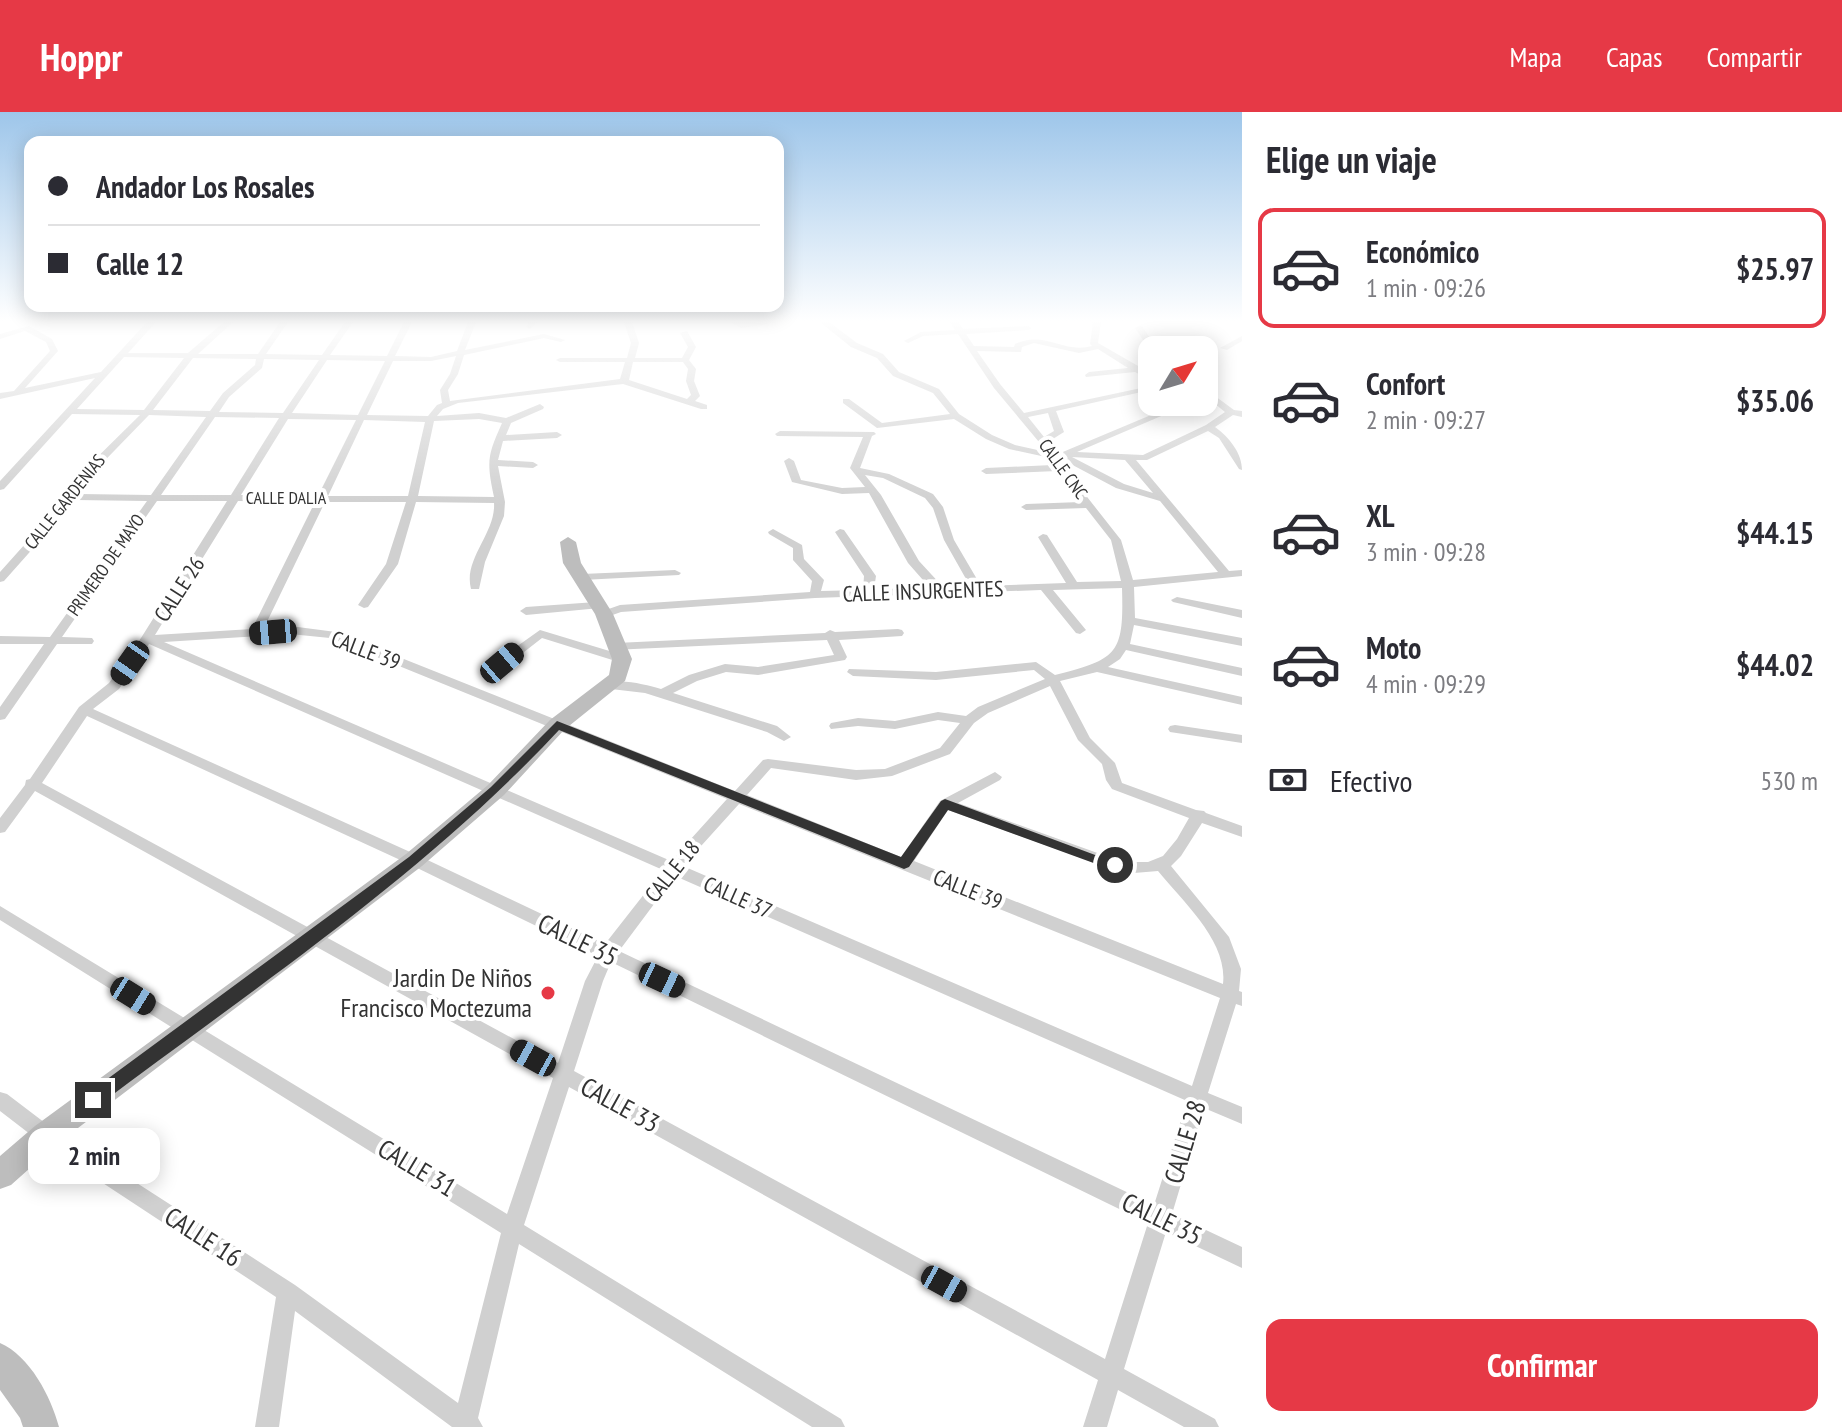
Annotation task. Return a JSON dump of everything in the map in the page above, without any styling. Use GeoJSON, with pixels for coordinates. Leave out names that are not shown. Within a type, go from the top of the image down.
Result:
{"type":"FeatureCollection","features":[{"type":"Feature","properties":{"kind":"street"},"geometry":{"type":"LineString","coordinates":[[17,392],[25,383]]}},
{"type":"Feature","properties":{"kind":"street"},"geometry":{"type":"LineString","coordinates":[[0,396],[59,383]]}},
{"type":"Feature","properties":{"kind":"street"},"geometry":{"type":"LineString","coordinates":[[0,487],[96,383]]}},
{"type":"Feature","properties":{"kind":"street","name":"CALLE GARDENIAS"},"geometry":{"type":"LineString","coordinates":[[0,579],[73,497],[76,484],[146,414],[169,383]]}},
{"type":"Feature","properties":{"kind":"street","name":"PRIMERO DE MAYO"},"geometry":{"type":"LineString","coordinates":[[0,716],[226,395],[239,383]]}},
{"type":"Feature","properties":{"kind":"street","name":"CALLE 26"},"geometry":{"type":"LineString","coordinates":[[0,828],[31,783],[51,761],[84,710],[114,686],[147,639],[308,383]]}},
{"type":"Feature","properties":{"kind":"street"},"geometry":{"type":"LineString","coordinates":[[256,633],[320,498],[380,383]]}},
{"type":"Feature","properties":{"kind":"street"},"geometry":{"type":"LineString","coordinates":[[446,404],[444,390],[449,383]]}},
{"type":"Feature","properties":{"kind":"street"},"geometry":{"type":"LineString","coordinates":[[364,605],[392,564],[412,500],[430,419],[446,404],[606,383]]}},
{"type":"Feature","properties":{"kind":"street"},"geometry":{"type":"LineString","coordinates":[[632,383],[704,407]]}},
{"type":"Feature","properties":{"kind":"street"},"geometry":{"type":"LineString","coordinates":[[690,401],[696,396],[691,383]]}},
{"type":"Feature","properties":{"kind":"street"},"geometry":{"type":"LineString","coordinates":[[918,383],[936,391],[956,416],[1012,447],[1068,459],[1120,486],[1163,499]]}},
{"type":"Feature","properties":{"kind":"street","name":"CALLE CNC"},"geometry":{"type":"LineString","coordinates":[[995,383],[1043,441],[1049,455],[1116,540],[1128,584]]}},
{"type":"Feature","properties":{"kind":"street"},"geometry":{"type":"LineString","coordinates":[[1022,416],[1052,412],[1138,390]]}},
{"type":"Feature","properties":{"kind":"street"},"geometry":{"type":"LineString","coordinates":[[846,401],[880,426]]}},
{"type":"Feature","properties":{"kind":"street"},"geometry":{"type":"LineString","coordinates":[[1049,455],[1153,455],[1236,413],[1218,401]]}},
{"type":"Feature","properties":{"kind":"street"},"geometry":{"type":"LineString","coordinates":[[68,411],[430,419],[479,416],[507,421],[540,407]]}},
{"type":"Feature","properties":{"kind":"street"},"geometry":{"type":"LineString","coordinates":[[1043,441],[1059,432],[1052,412]]}},
{"type":"Feature","properties":{"kind":"street"},"geometry":{"type":"LineString","coordinates":[[856,470],[868,436],[880,426],[956,416]]}},
{"type":"Feature","properties":{"kind":"street"},"geometry":{"type":"LineString","coordinates":[[1066,453],[1156,416]]}},
{"type":"Feature","properties":{"kind":"street"},"geometry":{"type":"LineString","coordinates":[[475,587],[474,575],[498,522],[499,500],[493,463],[498,438],[507,421]]}},
{"type":"Feature","properties":{"kind":"street"},"geometry":{"type":"LineString","coordinates":[[1209,427],[1222,436],[1242,467]]}},
{"type":"Feature","properties":{"kind":"street"},"geometry":{"type":"LineString","coordinates":[[780,434],[868,436]]}},
{"type":"Feature","properties":{"kind":"street"},"geometry":{"type":"LineString","coordinates":[[498,438],[557,435]]}},
{"type":"Feature","properties":{"kind":"street"},"geometry":{"type":"LineString","coordinates":[[1128,457],[1226,574]]}},
{"type":"Feature","properties":{"kind":"street"},"geometry":{"type":"LineString","coordinates":[[789,461],[797,482],[842,491],[871,490]]}},
{"type":"Feature","properties":{"kind":"street"},"geometry":{"type":"LineString","coordinates":[[493,463],[533,465]]}},
{"type":"Feature","properties":{"kind":"street"},"geometry":{"type":"LineString","coordinates":[[986,471],[1060,468]]}},
{"type":"Feature","properties":{"kind":"street"},"geometry":{"type":"LineString","coordinates":[[856,470],[914,563],[939,590]]}},
{"type":"Feature","properties":{"kind":"street"},"geometry":{"type":"LineString","coordinates":[[856,470],[886,476],[929,496],[938,507],[949,540],[977,588]]}},
{"type":"Feature","properties":{"kind":"street","name":"CALLE DALIA"},"geometry":{"type":"LineString","coordinates":[[73,497],[499,500]]}},
{"type":"Feature","properties":{"kind":"street"},"geometry":{"type":"LineString","coordinates":[[1026,507],[1089,505]]}},
{"type":"Feature","properties":{"kind":"street"},"geometry":{"type":"LineString","coordinates":[[773,532],[798,547],[799,560],[818,580],[815,595]]}},
{"type":"Feature","properties":{"kind":"street"},"geometry":{"type":"LineString","coordinates":[[840,532],[870,576],[868,593]]}},
{"type":"Feature","properties":{"kind":"street"},"geometry":{"type":"LineString","coordinates":[[1043,537],[1074,586]]}},
{"type":"Feature","properties":{"kind":"street"},"geometry":{"type":"LineString","coordinates":[[0,1175],[46,1135],[414,860],[496,790],[557,725],[611,685],[618,677],[619,653],[600,610],[572,563],[568,542]]}},
{"type":"Feature","properties":{"kind":"street"},"geometry":{"type":"LineString","coordinates":[[582,577],[675,573]]}},
{"type":"Feature","properties":{"kind":"street","name":"CALLE INSURGENTES"},"geometry":{"type":"LineString","coordinates":[[526,611],[600,610],[815,595],[1128,584],[1242,573]]}},
{"type":"Feature","properties":{"kind":"street"},"geometry":{"type":"LineString","coordinates":[[1128,584],[1129,620],[1123,646],[1242,672]]}},
{"type":"Feature","properties":{"kind":"street"},"geometry":{"type":"LineString","coordinates":[[1045,588],[1080,630]]}},
{"type":"Feature","properties":{"kind":"street"},"geometry":{"type":"LineString","coordinates":[[1177,600],[1242,614]]}},
{"type":"Feature","properties":{"kind":"street"},"geometry":{"type":"LineString","coordinates":[[1129,620],[1242,642]]}},
{"type":"Feature","properties":{"kind":"street","name":"CALLE 39"},"geometry":{"type":"LineString","coordinates":[[147,639],[311,630],[332,635],[1236,996]]}},
{"type":"Feature","properties":{"kind":"street"},"geometry":{"type":"LineString","coordinates":[[502,663],[540,634],[619,653],[830,634],[898,633]]}},
{"type":"Feature","properties":{"kind":"street"},"geometry":{"type":"LineString","coordinates":[[662,694],[693,678],[725,668],[758,671],[841,657],[830,634]]}},
{"type":"Feature","properties":{"kind":"street","name":"CALLE 37"},"geometry":{"type":"LineString","coordinates":[[147,639],[1242,1116]]}},
{"type":"Feature","properties":{"kind":"street"},"geometry":{"type":"LineString","coordinates":[[0,640],[88,641]]}},
{"type":"Feature","properties":{"kind":"street","name":"CALLE 18"},"geometry":{"type":"LineString","coordinates":[[467,1425],[513,1227],[561,1073],[607,954],[672,869],[768,763],[856,775],[887,773],[911,766],[945,751],[969,720],[983,710],[1055,679],[1097,668],[1116,656],[1123,646]]}},
{"type":"Feature","properties":{"kind":"street"},"geometry":{"type":"LineString","coordinates":[[853,672],[936,676],[1032,665],[1055,679],[1075,725],[1090,747],[1108,762],[1111,779],[1117,786],[1242,832]]}},
{"type":"Feature","properties":{"kind":"street"},"geometry":{"type":"LineString","coordinates":[[1097,668],[1242,701]]}},
{"type":"Feature","properties":{"kind":"street"},"geometry":{"type":"LineString","coordinates":[[611,685],[632,685],[662,694],[772,729],[784,737]]}},
{"type":"Feature","properties":{"kind":"street","name":"CALLE 35"},"geometry":{"type":"LineString","coordinates":[[84,710],[414,860],[1242,1258]]}},
{"type":"Feature","properties":{"kind":"street"},"geometry":{"type":"LineString","coordinates":[[836,726],[871,723],[895,725],[938,716],[969,720]]}},
{"type":"Feature","properties":{"kind":"street"},"geometry":{"type":"LineString","coordinates":[[1175,729],[1242,739]]}},
{"type":"Feature","properties":{"kind":"street"},"geometry":{"type":"LineString","coordinates":[[904,864],[945,804],[995,777]]}},
{"type":"Feature","properties":{"kind":"street","name":"CALLE 33"},"geometry":{"type":"LineString","coordinates":[[31,783],[1207,1427]]}},
{"type":"Feature","properties":{"kind":"street"},"geometry":{"type":"LineString","coordinates":[[945,804],[1115,865],[1141,870],[1163,867],[1173,858],[1199,814]]}},
{"type":"Feature","properties":{"kind":"street","name":"CALLE 28"},"geometry":{"type":"LineString","coordinates":[[1095,1427],[1199,1098],[1236,996],[1233,969],[1221,937],[1163,867]]}},
{"type":"Feature","properties":{"kind":"street","name":"CALLE 31"},"geometry":{"type":"LineString","coordinates":[[0,912],[833,1427]]}},
{"type":"Feature","properties":{"kind":"street","name":"CALLE 16"},"geometry":{"type":"LineString","coordinates":[[0,1100],[46,1135],[287,1292],[467,1425]]}},
{"type":"Feature","properties":{"kind":"street"},"geometry":{"type":"LineString","coordinates":[[267,1427],[287,1292]]}},
{"type":"Feature","properties":{"kind":"street"},"geometry":{"type":"LineString","coordinates":[[0,1361],[36,1409],[41,1427]]}},
{"type":"Feature","properties":{"kind":"place","name":"Jardin De Niños Francisco Moctezuma"},"geometry":{"type":"Point","coordinates":[548,993]}},
{"type":"Feature","properties":{"kind":"route"},"geometry":{"type":"LineString","coordinates":[[93,1100],[414,860],[496,790],[557,725],[904,864],[945,804],[1115,865]]}}]}
